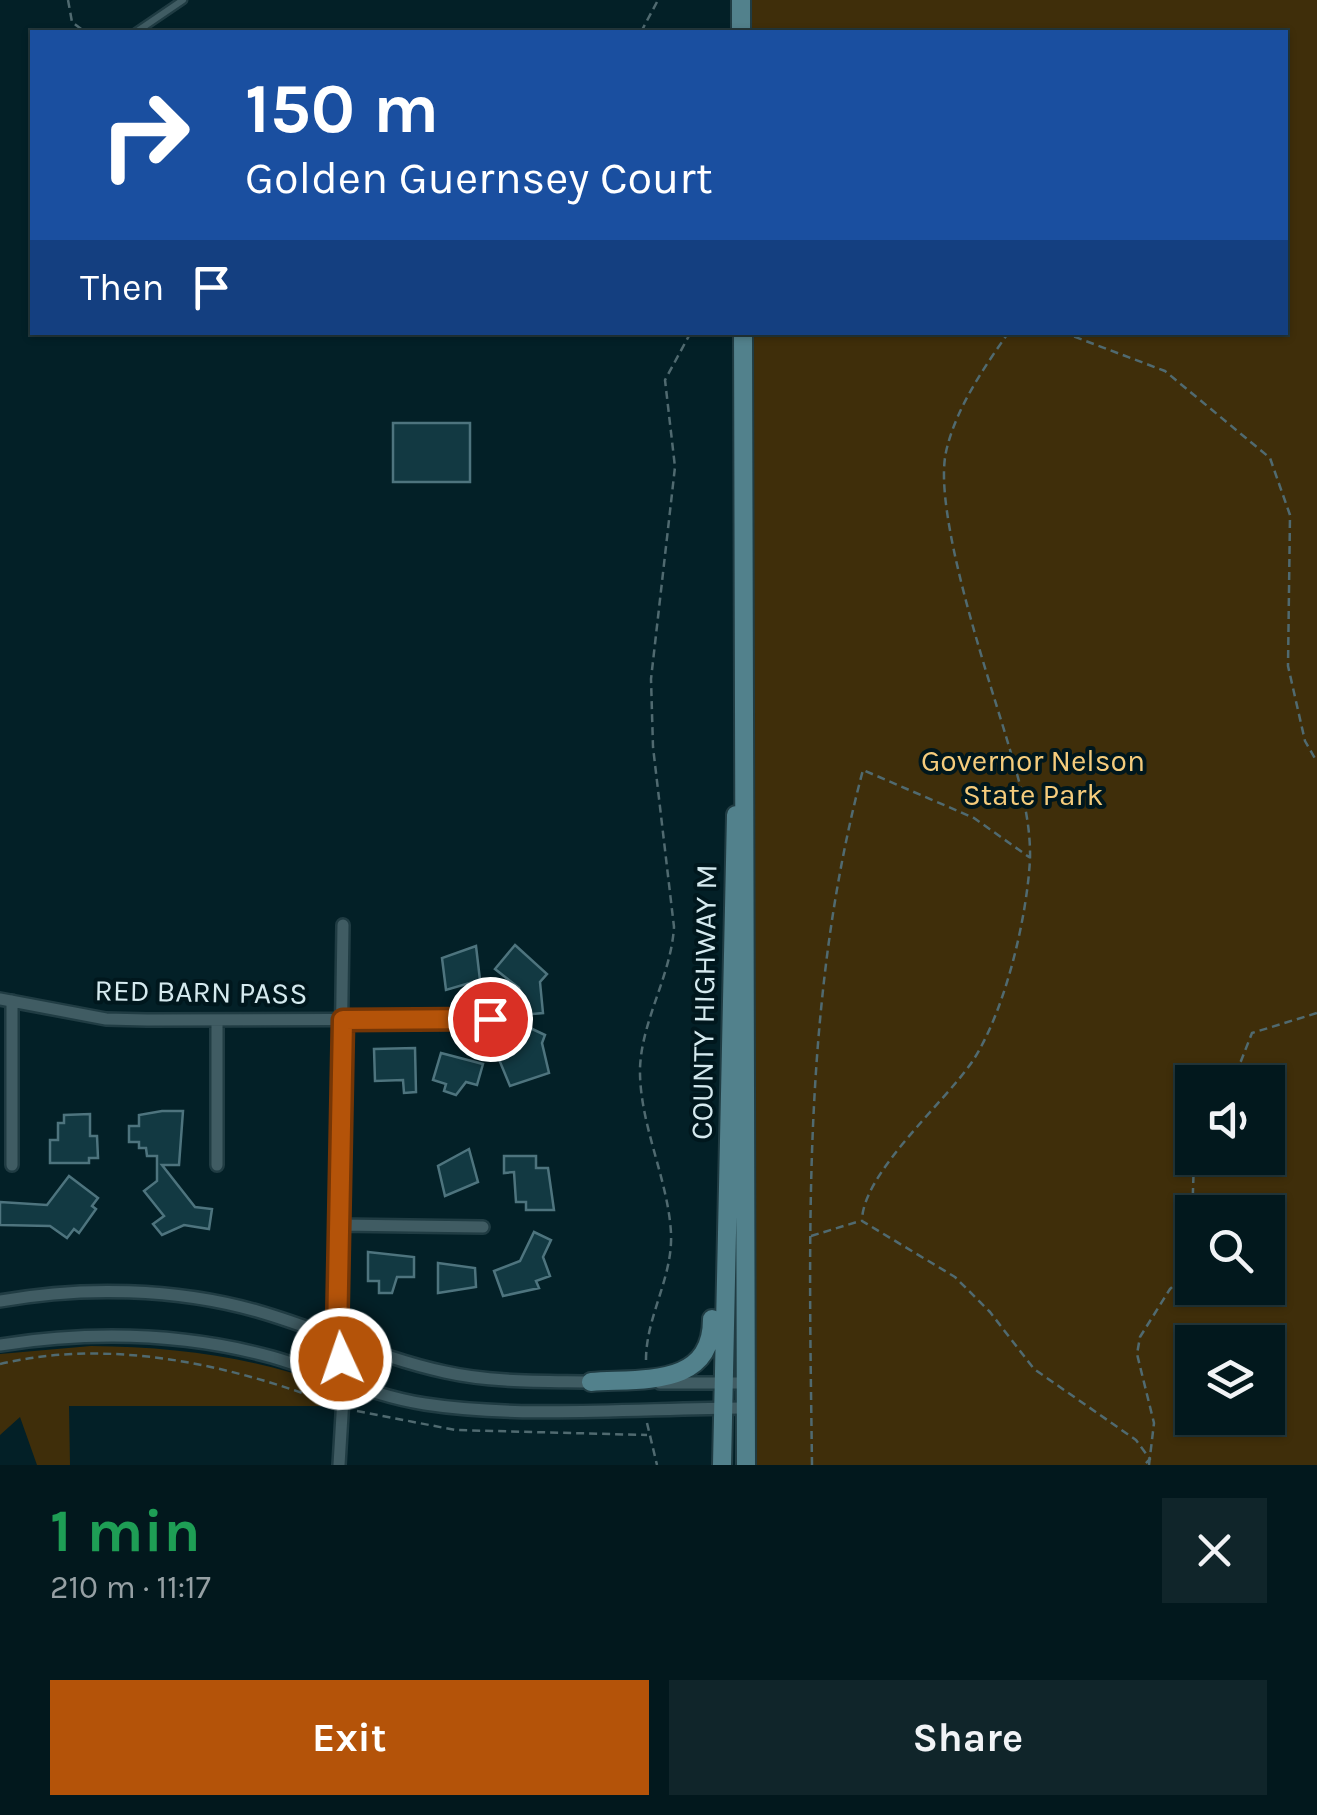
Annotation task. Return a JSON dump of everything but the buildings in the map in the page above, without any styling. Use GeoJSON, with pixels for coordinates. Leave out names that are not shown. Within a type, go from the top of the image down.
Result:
{"type":"FeatureCollection","features":[{"type":"Feature","properties":{"kind":"main road"},"geometry":{"type":"LineString","coordinates":[[741,0],[741,30]]}},
{"type":"Feature","properties":{"kind":"main road","name":"COUNTY HIGHWAY M"},"geometry":{"type":"LineString","coordinates":[[743,335],[746,1465]]}},
{"type":"Feature","properties":{"kind":"main road","name":"COUNTY HIGHWAY M"},"geometry":{"type":"LineString","coordinates":[[722,1465],[744,540]]}},
{"type":"Feature","properties":{"kind":"main road"},"geometry":{"type":"LineString","coordinates":[[591,1382],[670,1375],[698,1363],[712,1339],[713,1244],[729,1115]]}},
{"type":"Feature","properties":{"kind":"street"},"geometry":{"type":"LineString","coordinates":[[339,1465],[344,1381],[337,1338],[344,926]]}},
{"type":"Feature","properties":{"kind":"street"},"geometry":{"type":"LineString","coordinates":[[6,1000],[12,1165]]}},
{"type":"Feature","properties":{"kind":"street","name":"RED BARN PASS"},"geometry":{"type":"LineString","coordinates":[[6,1000],[106,1019],[490,1019]]}},
{"type":"Feature","properties":{"kind":"street"},"geometry":{"type":"LineString","coordinates":[[217,1020],[217,1165]]}},
{"type":"Feature","properties":{"kind":"street"},"geometry":{"type":"LineString","coordinates":[[339,1225],[483,1227]]}},
{"type":"Feature","properties":{"kind":"street"},"geometry":{"type":"LineString","coordinates":[[0,1301],[78,1293],[166,1296],[256,1311],[418,1366],[468,1377],[745,1383]]}},
{"type":"Feature","properties":{"kind":"street"},"geometry":{"type":"LineString","coordinates":[[0,1345],[76,1336],[155,1338],[255,1353],[390,1397],[452,1407],[746,1408]]}},
{"type":"Feature","properties":{"kind":"lane"},"geometry":{"type":"LineString","coordinates":[[139,30],[183,0]]}},
{"type":"Feature","properties":{"kind":"path"},"geometry":{"type":"LineString","coordinates":[[68,0],[72,22],[82,30]]}},
{"type":"Feature","properties":{"kind":"path"},"geometry":{"type":"LineString","coordinates":[[641,30],[658,0]]}},
{"type":"Feature","properties":{"kind":"path"},"geometry":{"type":"LineString","coordinates":[[646,1377],[646,1352],[672,1258],[665,1192],[640,1070],[643,1043],[672,954],[674,927],[653,748],[651,679],[676,467],[665,380],[689,335]]}},
{"type":"Feature","properties":{"kind":"path"},"geometry":{"type":"LineString","coordinates":[[862,1221],[862,1202],[883,1170],[974,1058],[1002,993],[1017,942],[1030,858],[1023,791],[945,508],[946,453],[980,372],[1007,335]]}},
{"type":"Feature","properties":{"kind":"path"},"geometry":{"type":"LineString","coordinates":[[1070,335],[1165,371],[1270,458],[1290,515],[1288,666],[1305,740],[1317,762]]}},
{"type":"Feature","properties":{"kind":"path"},"geometry":{"type":"LineString","coordinates":[[812,1465],[809,1236],[814,1052],[823,958],[863,770],[974,818],[1030,858]]}},
{"type":"Feature","properties":{"kind":"path"},"geometry":{"type":"LineString","coordinates":[[1238,1065],[1252,1033],[1317,1013]]}},
{"type":"Feature","properties":{"kind":"path"},"geometry":{"type":"LineString","coordinates":[[809,1236],[862,1221],[955,1277],[990,1312],[1034,1369],[1136,1440],[1148,1463]]}},
{"type":"Feature","properties":{"kind":"path"},"geometry":{"type":"LineString","coordinates":[[1148,1463],[1154,1423],[1137,1354],[1140,1337],[1175,1284]]}},
{"type":"Feature","properties":{"kind":"path"},"geometry":{"type":"LineString","coordinates":[[0,1364],[102,1354],[192,1361],[288,1387],[341,1407],[455,1430],[648,1435]]}},
{"type":"Feature","properties":{"kind":"path"},"geometry":{"type":"LineString","coordinates":[[646,1408],[648,1435],[658,1465]]}},
{"type":"Feature","properties":{"kind":"green space","name":"Governor Nelson State Park"},"geometry":{"type":"Polygon","coordinates":[[[750,0],[1317,0],[1317,1465],[750,1465],[749,335],[1288,335],[1288,30],[750,30],[750,0]]]}},
{"type":"Feature","properties":{"kind":"green space"},"geometry":{"type":"Polygon","coordinates":[[[91,1346],[181,1351],[268,1366],[326,1384],[335,1406],[69,1406],[70,1465],[37,1465],[20,1417],[0,1435],[0,1354],[91,1346]]]}},
{"type":"Feature","properties":{"kind":"route"},"geometry":{"type":"LineString","coordinates":[[341,1359],[337,1338],[343,1020],[490,1019]]}}]}
